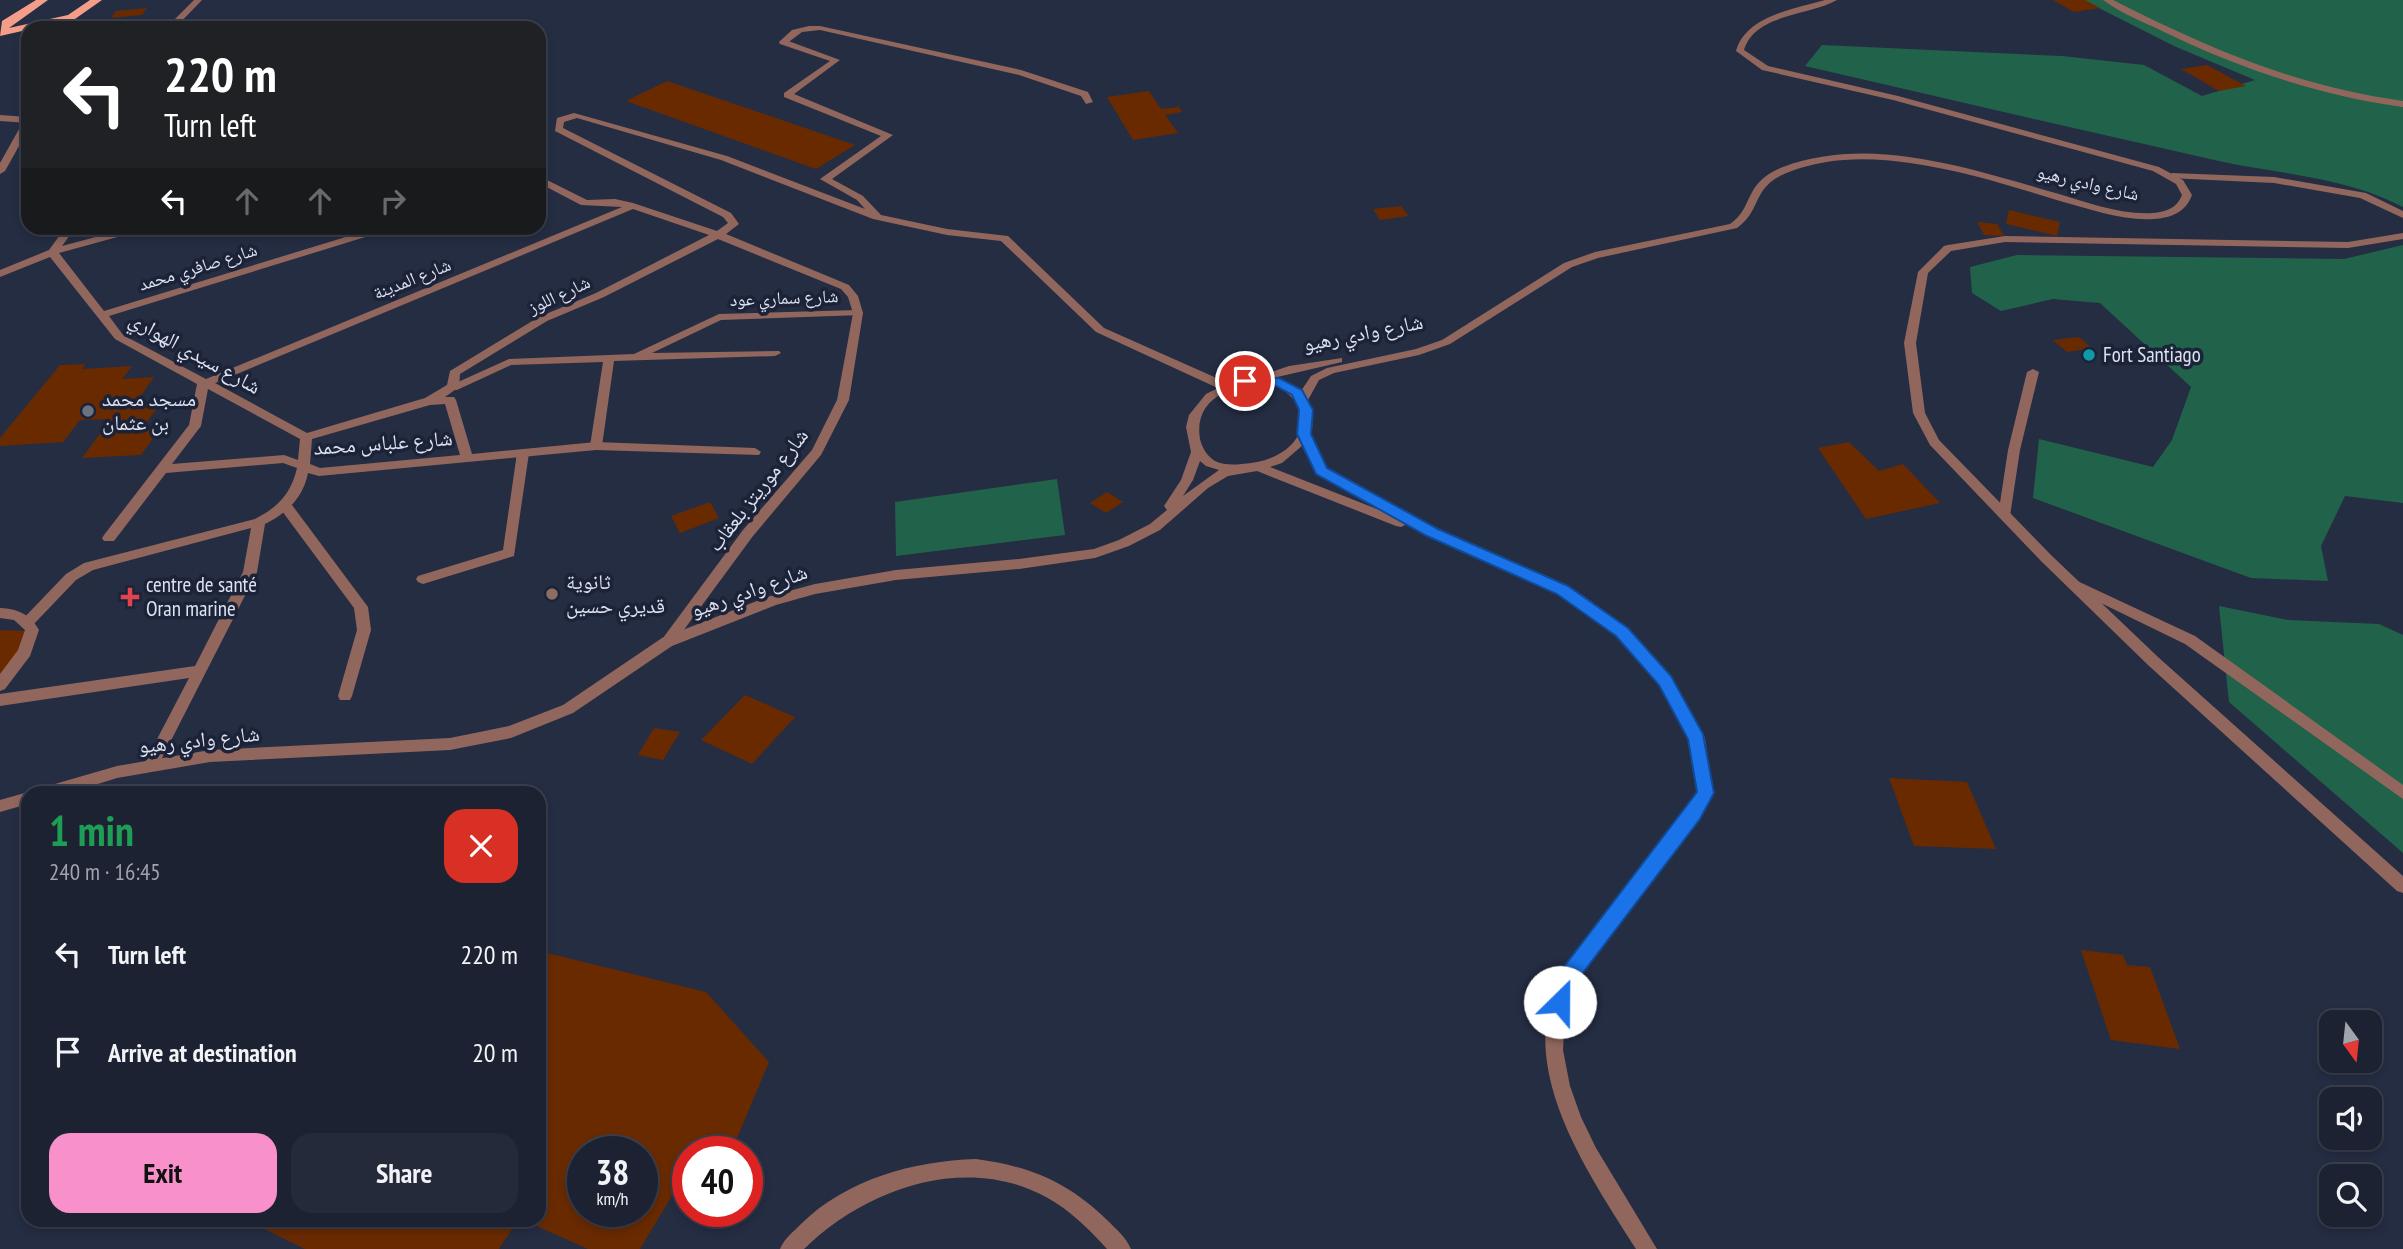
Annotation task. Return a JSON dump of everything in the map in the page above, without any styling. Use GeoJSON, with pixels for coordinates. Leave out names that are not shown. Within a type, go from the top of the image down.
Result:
{"type":"FeatureCollection","features":[{"type":"Feature","properties":{"kind":"main road"},"geometry":{"type":"LineString","coordinates":[[1,32],[6,23],[43,0]]}},
{"type":"Feature","properties":{"kind":"main road"},"geometry":{"type":"LineString","coordinates":[[72,21],[97,0]]}},
{"type":"Feature","properties":{"kind":"main road"},"geometry":{"type":"LineString","coordinates":[[1,32],[21,29]]}},
{"type":"Feature","properties":{"kind":"street"},"geometry":{"type":"LineString","coordinates":[[177,21],[198,0]]}},
{"type":"Feature","properties":{"kind":"street","name":"شارع وادي رهيو"},"geometry":{"type":"LineString","coordinates":[[1302,400],[1315,377],[1429,350],[1454,338],[1555,271],[1581,260],[1733,226],[1744,218],[1756,189],[1764,182],[1786,170],[1814,162],[1867,157],[1925,163],[2139,216],[2169,213],[2185,202],[2187,195],[2184,188],[2172,176],[1994,124],[1765,68],[1740,51],[1745,37],[1762,24],[1833,0]]}},
{"type":"Feature","properties":{"kind":"street"},"geometry":{"type":"LineString","coordinates":[[2106,0],[2183,39],[2284,81],[2334,94],[2403,104]]}},
{"type":"Feature","properties":{"kind":"street"},"geometry":{"type":"LineString","coordinates":[[877,217],[860,198],[825,178],[888,135],[791,97],[789,91],[836,60],[783,42],[791,32],[802,28],[820,28],[1021,73],[1085,94],[1089,102]]}},
{"type":"Feature","properties":{"kind":"street"},"geometry":{"type":"LineString","coordinates":[[718,235],[734,223],[727,215],[558,129],[560,120],[577,114],[724,158],[877,217],[947,232],[1004,238],[1100,330],[1226,387]]}},
{"type":"Feature","properties":{"kind":"street"},"geometry":{"type":"LineString","coordinates":[[0,118],[21,120]]}},
{"type":"Feature","properties":{"kind":"street"},"geometry":{"type":"LineString","coordinates":[[0,171],[21,134]]}},
{"type":"Feature","properties":{"kind":"street"},"geometry":{"type":"LineString","coordinates":[[2172,176],[2274,180],[2300,184],[2363,195],[2403,215]]}},
{"type":"Feature","properties":{"kind":"street"},"geometry":{"type":"LineString","coordinates":[[546,183],[585,203],[615,202],[633,206],[718,235],[845,286],[853,296],[859,313]]}},
{"type":"Feature","properties":{"kind":"street","name":"شارع المدينة"},"geometry":{"type":"LineString","coordinates":[[203,384],[633,206]]}},
{"type":"Feature","properties":{"kind":"street"},"geometry":{"type":"LineString","coordinates":[[52,252],[65,235]]}},
{"type":"Feature","properties":{"kind":"street"},"geometry":{"type":"LineString","coordinates":[[0,274],[52,252],[114,235]]}},
{"type":"Feature","properties":{"kind":"street","name":"شارع صافري محمد"},"geometry":{"type":"LineString","coordinates":[[102,315],[361,235]]}},
{"type":"Feature","properties":{"kind":"street","name":"شارع اللوز"},"geometry":{"type":"LineString","coordinates":[[306,437],[429,401],[453,387],[454,373],[543,318],[600,295],[718,235]]}},
{"type":"Feature","properties":{"kind":"street"},"geometry":{"type":"LineString","coordinates":[[2403,236],[2348,245],[2005,239],[1948,248],[1923,272],[1912,320],[1910,343],[1919,413],[1934,442],[2004,516],[2153,661],[2403,886]]}},
{"type":"Feature","properties":{"kind":"street","name":"شارع سيدي الهواري"},"geometry":{"type":"LineString","coordinates":[[52,252],[119,337],[203,384],[219,388],[306,437]]}},
{"type":"Feature","properties":{"kind":"street","name":"شارع سماري عود"},"geometry":{"type":"LineString","coordinates":[[635,357],[719,317],[859,313]]}},
{"type":"Feature","properties":{"kind":"street","name":"شارع موريتز بلعقاب"},"geometry":{"type":"LineString","coordinates":[[667,642],[748,533],[817,452],[843,400],[859,313]]}},
{"type":"Feature","properties":{"kind":"street","name":"شارع وادي رهيو"},"geometry":{"type":"LineString","coordinates":[[1255,380],[1293,368],[1420,345],[1478,322]]}},
{"type":"Feature","properties":{"kind":"street","name":"شارع سماري عود"},"geometry":{"type":"LineString","coordinates":[[453,387],[509,362],[775,353]]}},
{"type":"Feature","properties":{"kind":"street"},"geometry":{"type":"LineString","coordinates":[[596,446],[609,358]]}},
{"type":"Feature","properties":{"kind":"street"},"geometry":{"type":"LineString","coordinates":[[2004,516],[2014,450],[2033,372]]}},
{"type":"Feature","properties":{"kind":"street"},"geometry":{"type":"LineString","coordinates":[[1256,468],[1283,455],[1304,434],[1307,420],[1302,400],[1297,393],[1279,382],[1255,380],[1226,387],[1205,401],[1193,420],[1192,430],[1198,451],[1204,458],[1226,468],[1256,468],[1394,522],[1432,533]]}},
{"type":"Feature","properties":{"kind":"street"},"geometry":{"type":"LineString","coordinates":[[109,538],[195,426],[203,384]]}},
{"type":"Feature","properties":{"kind":"street"},"geometry":{"type":"LineString","coordinates":[[429,401],[450,400],[467,459]]}},
{"type":"Feature","properties":{"kind":"street"},"geometry":{"type":"LineString","coordinates":[[1304,434],[1321,471],[1432,533],[1546,581],[1590,607],[1622,632],[1665,681],[1697,738],[1706,793],[1693,814],[1567,978],[1555,1028],[1560,1084],[1569,1114],[1583,1143],[1647,1249]]}},
{"type":"Feature","properties":{"kind":"street"},"geometry":{"type":"LineString","coordinates":[[27,622],[71,577],[89,566],[259,523],[287,508],[304,469],[306,437]]}},
{"type":"Feature","properties":{"kind":"street","name":"شارع علباس محمد"},"geometry":{"type":"LineString","coordinates":[[163,469],[284,459],[304,469],[319,472],[596,446],[755,452]]}},
{"type":"Feature","properties":{"kind":"street","name":"شارع وادي رهيو"},"geometry":{"type":"LineString","coordinates":[[1155,527],[1187,480],[1198,451]]}},
{"type":"Feature","properties":{"kind":"street"},"geometry":{"type":"LineString","coordinates":[[423,579],[509,553],[523,453]]}},
{"type":"Feature","properties":{"kind":"street","name":"شارع وادي رهيو"},"geometry":{"type":"LineString","coordinates":[[72,786],[152,764],[210,756],[480,740],[511,732],[568,709],[667,642],[772,601],[816,589],[896,576],[1064,559],[1124,543],[1155,527],[1203,485],[1225,472],[1256,468]]}},
{"type":"Feature","properties":{"kind":"street"},"geometry":{"type":"LineString","coordinates":[[287,508],[360,607],[365,630],[345,696]]}},
{"type":"Feature","properties":{"kind":"street"},"geometry":{"type":"LineString","coordinates":[[152,764],[250,572],[259,523]]}},
{"type":"Feature","properties":{"kind":"street"},"geometry":{"type":"LineString","coordinates":[[2072,583],[2190,640],[2403,793]]}},
{"type":"Feature","properties":{"kind":"street"},"geometry":{"type":"LineString","coordinates":[[0,613],[18,616],[27,622],[32,630],[31,641],[0,685]]}},
{"type":"Feature","properties":{"kind":"street"},"geometry":{"type":"LineString","coordinates":[[0,700],[198,671]]}},
{"type":"Feature","properties":{"kind":"street"},"geometry":{"type":"LineString","coordinates":[[0,806],[21,800]]}},
{"type":"Feature","properties":{"kind":"street"},"geometry":{"type":"LineString","coordinates":[[790,1249],[829,1214],[863,1192],[900,1178],[937,1169],[973,1168],[1009,1173],[1042,1184],[1073,1202],[1121,1249]]}},
{"type":"Feature","properties":{"kind":"green space"},"geometry":{"type":"Polygon","coordinates":[[[2083,0],[2403,0],[2403,207],[2359,189],[2336,183],[2219,161],[1805,66],[1822,45],[2062,56],[2144,65],[2202,96],[2255,80],[2174,46],[2083,0]]]}},
{"type":"Feature","properties":{"kind":"green space"},"geometry":{"type":"Polygon","coordinates":[[[2403,245],[2403,503],[2345,496],[2321,546],[2328,581],[2251,578],[2033,498],[2039,439],[2153,467],[2172,440],[2191,387],[2100,303],[2053,299],[2001,311],[1972,293],[1970,267],[2017,255],[2344,259],[2403,245]]]}},
{"type":"Feature","properties":{"kind":"green space"},"geometry":{"type":"Polygon","coordinates":[[[1057,479],[1065,535],[896,556],[895,502],[1057,479]]]}},
{"type":"Feature","properties":{"kind":"green space"},"geometry":{"type":"Polygon","coordinates":[[[2219,606],[2288,620],[2379,624],[2403,635],[2403,853],[2229,702],[2219,606]]]}},
{"type":"Feature","properties":{"kind":"building"},"geometry":{"type":"Polygon","coordinates":[[[2053,0],[2085,0],[2100,8],[2074,12],[2053,0]]]}},
{"type":"Feature","properties":{"kind":"building"},"geometry":{"type":"Polygon","coordinates":[[[147,8],[142,15],[111,18],[116,11],[147,8]]]}},
{"type":"Feature","properties":{"kind":"building"},"geometry":{"type":"Polygon","coordinates":[[[2207,65],[2246,86],[2219,91],[2181,69],[2207,65]]]}},
{"type":"Feature","properties":{"kind":"building"},"geometry":{"type":"Polygon","coordinates":[[[667,81],[855,145],[816,169],[626,101],[667,81]]]}},
{"type":"Feature","properties":{"kind":"building"},"geometry":{"type":"Polygon","coordinates":[[[1149,91],[1161,109],[1179,107],[1182,112],[1165,115],[1178,133],[1133,140],[1107,97],[1149,91]]]}},
{"type":"Feature","properties":{"kind":"building"},"geometry":{"type":"Polygon","coordinates":[[[1401,206],[1409,216],[1380,220],[1373,209],[1401,206]]]}},
{"type":"Feature","properties":{"kind":"building"},"geometry":{"type":"Polygon","coordinates":[[[2009,210],[2060,222],[2057,236],[2006,224],[2009,210]]]}},
{"type":"Feature","properties":{"kind":"building"},"geometry":{"type":"Polygon","coordinates":[[[1977,222],[1997,224],[2004,236],[1984,235],[1977,222]]]}},
{"type":"Feature","properties":{"kind":"building"},"geometry":{"type":"Polygon","coordinates":[[[2079,337],[2092,348],[2067,352],[2053,340],[2079,337]]]}},
{"type":"Feature","properties":{"kind":"building","name":"مسجد محمد بن عثمان"},"geometry":{"type":"Polygon","coordinates":[[[85,364],[82,369],[132,366],[122,379],[154,377],[135,404],[161,403],[143,427],[161,427],[141,455],[82,458],[111,419],[80,420],[63,442],[0,446],[0,438],[60,365],[85,364]]]}},
{"type":"Feature","properties":{"kind":"building"},"geometry":{"type":"Polygon","coordinates":[[[1849,442],[1879,471],[1903,464],[1940,503],[1866,519],[1818,448],[1849,442]]]}},
{"type":"Feature","properties":{"kind":"building"},"geometry":{"type":"Polygon","coordinates":[[[1107,492],[1123,502],[1106,513],[1090,503],[1107,492]]]}},
{"type":"Feature","properties":{"kind":"building"},"geometry":{"type":"Polygon","coordinates":[[[710,502],[719,518],[680,533],[671,516],[710,502]]]}},
{"type":"Feature","properties":{"kind":"building"},"geometry":{"type":"Polygon","coordinates":[[[0,630],[26,631],[23,648],[0,678],[0,630]]]}},
{"type":"Feature","properties":{"kind":"building"},"geometry":{"type":"Polygon","coordinates":[[[745,695],[795,717],[752,764],[701,740],[745,695]]]}},
{"type":"Feature","properties":{"kind":"building"},"geometry":{"type":"Polygon","coordinates":[[[654,728],[680,732],[663,760],[638,755],[654,728]]]}},
{"type":"Feature","properties":{"kind":"building"},"geometry":{"type":"Polygon","coordinates":[[[1889,778],[1967,782],[1996,849],[1914,846],[1889,778]]]}},
{"type":"Feature","properties":{"kind":"building"},"geometry":{"type":"Polygon","coordinates":[[[2081,950],[2123,955],[2127,965],[2150,967],[2180,1049],[2111,1040],[2081,950]]]}},
{"type":"Feature","properties":{"kind":"building"},"geometry":{"type":"Polygon","coordinates":[[[546,953],[706,992],[769,1062],[738,1136],[672,1136],[672,1196],[658,1219],[658,1136],[567,1136],[567,1227],[653,1227],[640,1249],[588,1249],[539,1227],[546,1227],[546,953]]]}},
{"type":"Feature","properties":{"kind":"building"},"geometry":{"type":"Polygon","coordinates":[[[260,1227],[513,1227],[499,1249],[305,1249],[260,1227]]]}},
{"type":"Feature","properties":{"kind":"place","name":"Fort Santiago"},"geometry":{"type":"Point","coordinates":[2089,355]}},
{"type":"Feature","properties":{"kind":"place","name":"مسجد محمد بن عثمان"},"geometry":{"type":"Point","coordinates":[88,411]}},
{"type":"Feature","properties":{"kind":"place","name":"ثانوية قديري حسين"},"geometry":{"type":"Point","coordinates":[552,594]}},
{"type":"Feature","properties":{"kind":"place","name":"centre de santé Oran marine"},"geometry":{"type":"Point","coordinates":[130,597]}},
{"type":"Feature","properties":{"kind":"route"},"geometry":{"type":"LineString","coordinates":[[1245,381],[1279,382],[1297,393],[1306,410],[1304,434],[1313,459],[1321,471],[1432,533],[1546,581],[1579,598],[1622,632],[1665,681],[1697,738],[1706,793],[1693,814],[1567,978],[1560,1002]]}}]}
